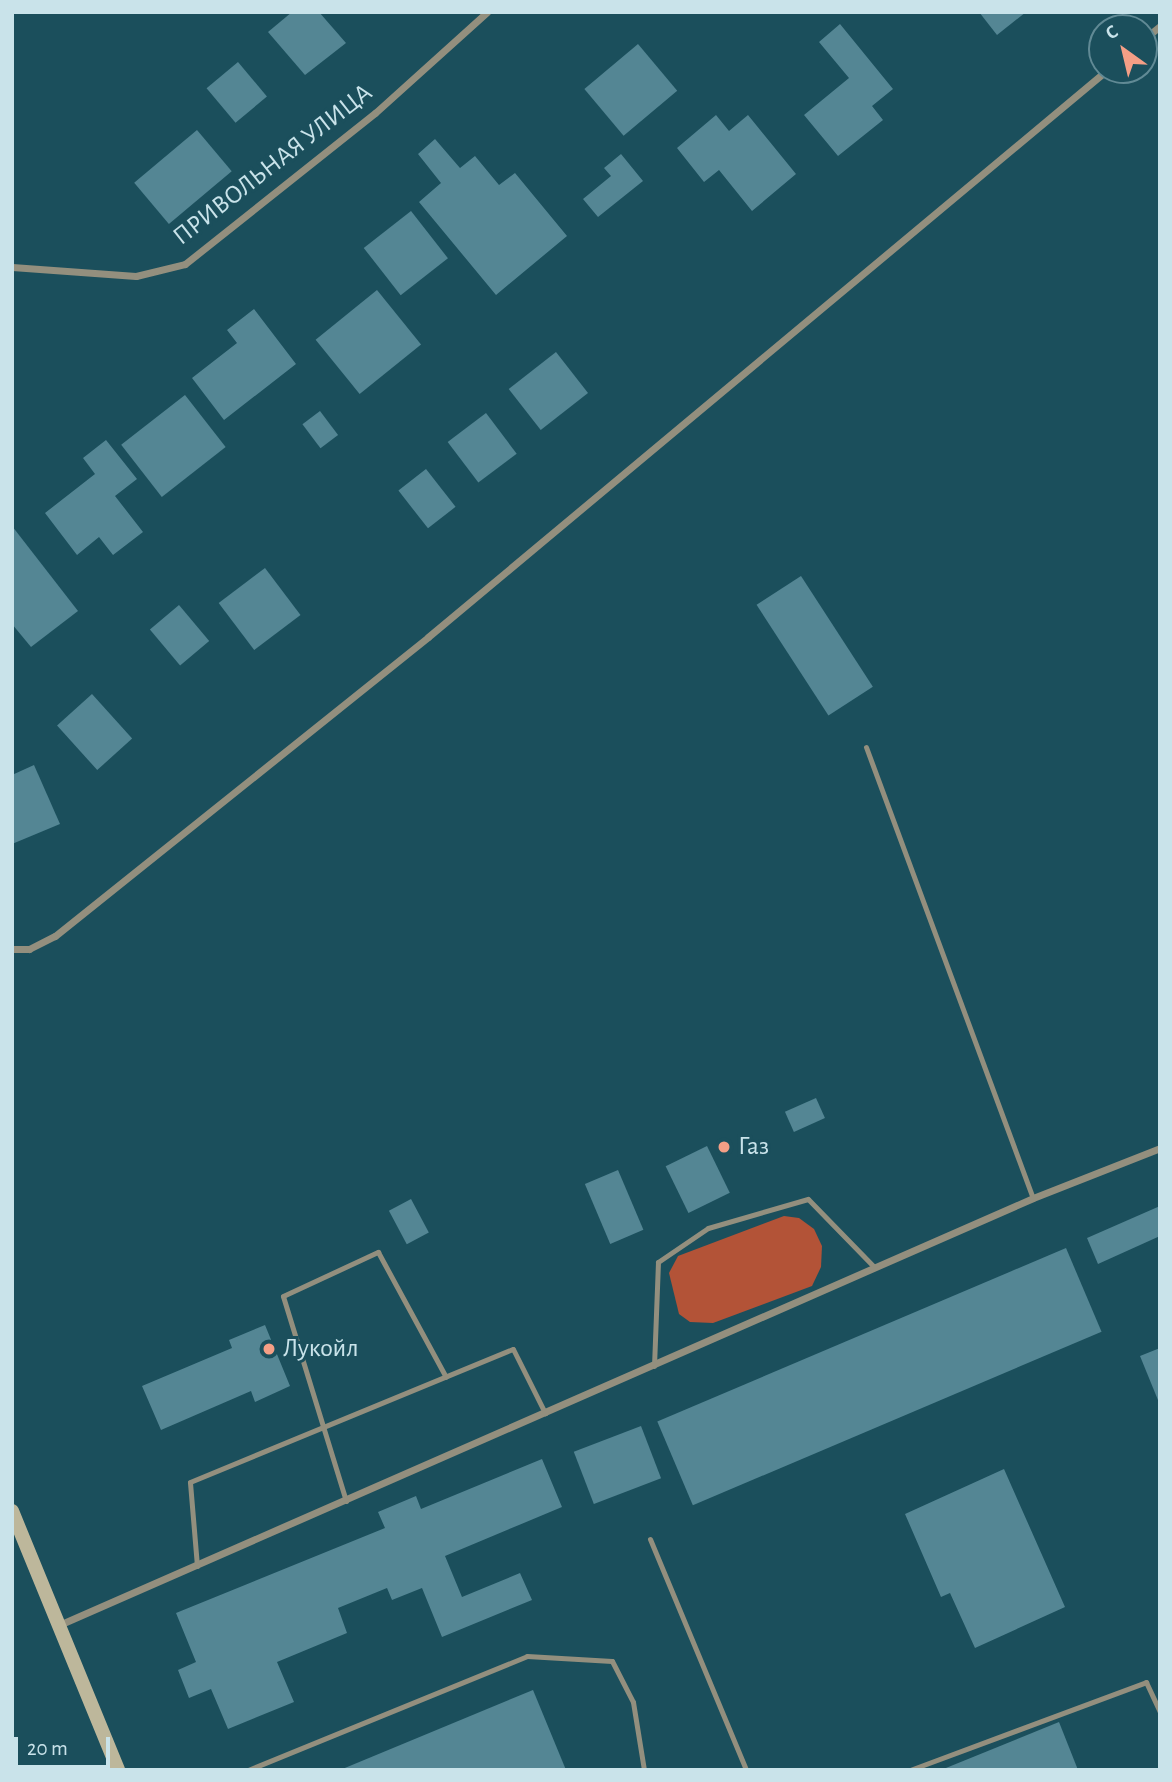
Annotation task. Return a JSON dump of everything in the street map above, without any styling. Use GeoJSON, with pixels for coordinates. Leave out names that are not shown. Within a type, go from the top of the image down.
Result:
{"type":"FeatureCollection","features":[{"type":"Feature","properties":{"kind":"main road"},"geometry":{"type":"LineString","coordinates":[[12,1511],[118,1770]]}},
{"type":"Feature","properties":{"kind":"street","name":"ПРИВОЛЬНАЯ УЛИЦА"},"geometry":{"type":"LineString","coordinates":[[12,267],[136,276],[185,264],[375,113],[487,12]]}},
{"type":"Feature","properties":{"kind":"street"},"geometry":{"type":"LineString","coordinates":[[12,949],[29,948],[55,936],[428,637],[1090,84]]}},
{"type":"Feature","properties":{"kind":"street"},"geometry":{"type":"LineString","coordinates":[[60,1625],[877,1270],[1033,1198],[1160,1148]]}},
{"type":"Feature","properties":{"kind":"lane"},"geometry":{"type":"LineString","coordinates":[[866,747],[1033,1198]]}},
{"type":"Feature","properties":{"kind":"lane"},"geometry":{"type":"LineString","coordinates":[[654,1366],[658,1262],[708,1228],[808,1199],[877,1270]]}},
{"type":"Feature","properties":{"kind":"lane"},"geometry":{"type":"LineString","coordinates":[[346,1501],[283,1296],[378,1252],[446,1377]]}},
{"type":"Feature","properties":{"kind":"lane"},"geometry":{"type":"LineString","coordinates":[[197,1566],[190,1482],[513,1349],[546,1414]]}},
{"type":"Feature","properties":{"kind":"lane"},"geometry":{"type":"LineString","coordinates":[[650,1539],[746,1770]]}},
{"type":"Feature","properties":{"kind":"lane"},"geometry":{"type":"LineString","coordinates":[[248,1770],[527,1656],[612,1661],[633,1702],[644,1770]]}},
{"type":"Feature","properties":{"kind":"lane"},"geometry":{"type":"LineString","coordinates":[[910,1770],[1146,1682],[1160,1712]]}},
{"type":"Feature","properties":{"kind":"shaded area"},"geometry":{"type":"Polygon","coordinates":[[[784,1216],[799,1218],[814,1229],[822,1246],[821,1267],[812,1286],[713,1323],[690,1322],[679,1314],[669,1273],[678,1256],[784,1216]]]}},
{"type":"Feature","properties":{"kind":"building"},"geometry":{"type":"Polygon","coordinates":[[[292,12],[319,12],[346,43],[305,75],[268,32],[292,12]]]}},
{"type":"Feature","properties":{"kind":"building"},"geometry":{"type":"Polygon","coordinates":[[[979,12],[1026,12],[997,35],[979,12]]]}},
{"type":"Feature","properties":{"kind":"building"},"geometry":{"type":"Polygon","coordinates":[[[840,24],[893,89],[872,106],[883,120],[838,156],[804,115],[849,78],[819,42],[840,24]]]}},
{"type":"Feature","properties":{"kind":"building"},"geometry":{"type":"Polygon","coordinates":[[[638,44],[677,91],[624,136],[584,89],[638,44]]]}},
{"type":"Feature","properties":{"kind":"building"},"geometry":{"type":"Polygon","coordinates":[[[238,62],[267,96],[236,123],[207,88],[238,62]]]}},
{"type":"Feature","properties":{"kind":"building"},"geometry":{"type":"Polygon","coordinates":[[[716,115],[729,131],[748,115],[796,174],[752,211],[719,170],[704,182],[677,148],[716,115]]]}},
{"type":"Feature","properties":{"kind":"building"},"geometry":{"type":"Polygon","coordinates":[[[197,130],[232,171],[169,224],[134,183],[197,130]]]}},
{"type":"Feature","properties":{"kind":"building"},"geometry":{"type":"Polygon","coordinates":[[[435,139],[460,168],[475,156],[499,185],[515,173],[567,236],[496,295],[419,202],[441,183],[418,154],[435,139]]]}},
{"type":"Feature","properties":{"kind":"building"},"geometry":{"type":"Polygon","coordinates":[[[621,154],[643,181],[598,217],[583,199],[611,176],[604,168],[621,154]]]}},
{"type":"Feature","properties":{"kind":"building"},"geometry":{"type":"Polygon","coordinates":[[[411,211],[448,258],[401,295],[364,248],[411,211]]]}},
{"type":"Feature","properties":{"kind":"building"},"geometry":{"type":"Polygon","coordinates":[[[377,290],[421,344],[360,394],[316,340],[377,290]]]}},
{"type":"Feature","properties":{"kind":"building"},"geometry":{"type":"Polygon","coordinates":[[[254,309],[296,364],[224,420],[192,378],[237,343],[227,330],[254,309]]]}},
{"type":"Feature","properties":{"kind":"building"},"geometry":{"type":"Polygon","coordinates":[[[556,352],[588,393],[541,430],[509,389],[556,352]]]}},
{"type":"Feature","properties":{"kind":"building"},"geometry":{"type":"Polygon","coordinates":[[[185,395],[226,447],[162,497],[121,445],[185,395]]]}},
{"type":"Feature","properties":{"kind":"building"},"geometry":{"type":"Polygon","coordinates":[[[320,411],[338,435],[320,448],[302,424],[320,411]]]}},
{"type":"Feature","properties":{"kind":"building"},"geometry":{"type":"Polygon","coordinates":[[[486,413],[517,454],[478,483],[448,442],[486,413]]]}},
{"type":"Feature","properties":{"kind":"building"},"geometry":{"type":"Polygon","coordinates":[[[106,440],[137,479],[115,496],[143,532],[113,555],[99,537],[77,555],[45,513],[95,474],[83,458],[106,440]]]}},
{"type":"Feature","properties":{"kind":"building"},"geometry":{"type":"Polygon","coordinates":[[[426,469],[456,507],[428,528],[398,491],[426,469]]]}},
{"type":"Feature","properties":{"kind":"building"},"geometry":{"type":"Polygon","coordinates":[[[12,526],[78,611],[31,647],[12,624],[12,526]]]}},
{"type":"Feature","properties":{"kind":"building"},"geometry":{"type":"Polygon","coordinates":[[[265,568],[301,615],[254,650],[219,603],[265,568]]]}},
{"type":"Feature","properties":{"kind":"building"},"geometry":{"type":"Polygon","coordinates":[[[801,576],[873,687],[828,716],[757,605],[801,576]]]}},
{"type":"Feature","properties":{"kind":"building"},"geometry":{"type":"Polygon","coordinates":[[[179,605],[209,641],[180,665],[150,629],[179,605]]]}},
{"type":"Feature","properties":{"kind":"building"},"geometry":{"type":"Polygon","coordinates":[[[92,694],[132,739],[97,770],[57,725],[92,694]]]}},
{"type":"Feature","properties":{"kind":"building"},"geometry":{"type":"Polygon","coordinates":[[[34,765],[60,824],[12,844],[12,775],[34,765]]]}},
{"type":"Feature","properties":{"kind":"building"},"geometry":{"type":"Polygon","coordinates":[[[816,1098],[825,1118],[794,1132],[785,1112],[816,1098]]]}},
{"type":"Feature","properties":{"kind":"building"},"geometry":{"type":"Polygon","coordinates":[[[707,1146],[730,1193],[688,1213],[666,1166],[707,1146]]]}},
{"type":"Feature","properties":{"kind":"building"},"geometry":{"type":"Polygon","coordinates":[[[618,1170],[643,1230],[610,1244],[585,1184],[618,1170]]]}},
{"type":"Feature","properties":{"kind":"building"},"geometry":{"type":"Polygon","coordinates":[[[411,1199],[429,1233],[407,1244],[389,1211],[411,1199]]]}},
{"type":"Feature","properties":{"kind":"building"},"geometry":{"type":"Polygon","coordinates":[[[1160,1206],[1160,1236],[1098,1264],[1087,1238],[1160,1206]]]}},
{"type":"Feature","properties":{"kind":"building"},"geometry":{"type":"Polygon","coordinates":[[[1066,1248],[1102,1332],[693,1505],[657,1421],[1066,1248]]]}},
{"type":"Feature","properties":{"kind":"building"},"geometry":{"type":"Polygon","coordinates":[[[265,1325],[290,1386],[255,1402],[251,1391],[161,1430],[142,1386],[232,1348],[229,1340],[265,1325]]]}},
{"type":"Feature","properties":{"kind":"building"},"geometry":{"type":"Polygon","coordinates":[[[1160,1348],[1160,1405],[1140,1356],[1160,1348]]]}},
{"type":"Feature","properties":{"kind":"building"},"geometry":{"type":"Polygon","coordinates":[[[641,1426],[661,1478],[594,1504],[574,1452],[641,1426]]]}},
{"type":"Feature","properties":{"kind":"building"},"geometry":{"type":"Polygon","coordinates":[[[542,1459],[562,1507],[445,1556],[462,1597],[520,1573],[532,1600],[442,1637],[422,1588],[392,1600],[387,1588],[338,1608],[347,1633],[277,1662],[294,1702],[228,1729],[211,1689],[189,1698],[178,1670],[196,1662],[176,1613],[385,1528],[378,1512],[416,1496],[421,1509],[542,1459]]]}},
{"type":"Feature","properties":{"kind":"building"},"geometry":{"type":"Polygon","coordinates":[[[1004,1469],[1065,1607],[975,1648],[950,1593],[941,1597],[905,1514],[1004,1469]]]}},
{"type":"Feature","properties":{"kind":"building"},"geometry":{"type":"Polygon","coordinates":[[[533,1690],[566,1770],[340,1770],[533,1690]]]}},
{"type":"Feature","properties":{"kind":"building"},"geometry":{"type":"Polygon","coordinates":[[[1059,1722],[1078,1770],[941,1770],[1059,1722]]]}},
{"type":"Feature","properties":{"kind":"place","name":"Газ"},"geometry":{"type":"Point","coordinates":[724,1147]}},
{"type":"Feature","properties":{"kind":"place","name":"Лукойл"},"geometry":{"type":"Point","coordinates":[269,1349]}}]}
